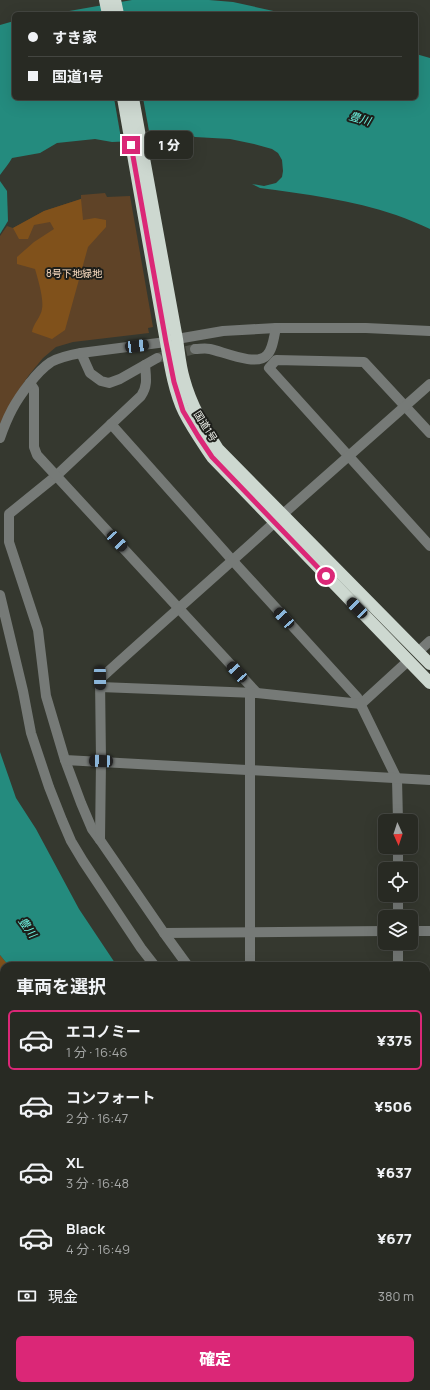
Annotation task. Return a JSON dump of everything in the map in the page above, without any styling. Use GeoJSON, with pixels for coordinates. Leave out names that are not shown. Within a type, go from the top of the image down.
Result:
{"type":"FeatureCollection","features":[{"type":"Feature","properties":{"kind":"highway"},"geometry":{"type":"LineString","coordinates":[[105,0],[108,12]]}},
{"type":"Feature","properties":{"kind":"highway"},"geometry":{"type":"LineString","coordinates":[[115,0],[118,12]]}},
{"type":"Feature","properties":{"kind":"highway","name":"国道1号"},"geometry":{"type":"LineString","coordinates":[[123,100],[171,336],[183,378],[201,422],[218,449],[278,518],[408,661],[430,683]]}},
{"type":"Feature","properties":{"kind":"highway","name":"国道1号"},"geometry":{"type":"LineString","coordinates":[[133,100],[171,336]]}},
{"type":"Feature","properties":{"kind":"highway","name":"国道1号"},"geometry":{"type":"LineString","coordinates":[[278,518],[430,664]]}},
{"type":"Feature","properties":{"kind":"street"},"geometry":{"type":"LineString","coordinates":[[195,349],[208,349],[250,360],[258,360],[269,354],[276,328]]}},
{"type":"Feature","properties":{"kind":"street"},"geometry":{"type":"LineString","coordinates":[[0,438],[13,406],[30,383],[43,368],[53,361],[67,355],[171,336],[223,331],[276,328],[366,328],[430,331]]}},
{"type":"Feature","properties":{"kind":"street"},"geometry":{"type":"LineString","coordinates":[[81,353],[90,372],[101,381],[108,383],[157,358]]}},
{"type":"Feature","properties":{"kind":"street"},"geometry":{"type":"LineString","coordinates":[[430,433],[364,362],[276,360],[269,368],[430,546]]}},
{"type":"Feature","properties":{"kind":"street"},"geometry":{"type":"LineString","coordinates":[[145,365],[147,383],[141,396],[56,476],[9,514],[9,542],[38,630],[46,696],[65,760],[81,803],[92,829],[185,962]]}},
{"type":"Feature","properties":{"kind":"street"},"geometry":{"type":"LineString","coordinates":[[30,383],[34,389],[34,447],[37,455],[179,607],[254,693],[250,770],[250,962]]}},
{"type":"Feature","properties":{"kind":"street"},"geometry":{"type":"LineString","coordinates":[[100,840],[100,678],[430,384]]}},
{"type":"Feature","properties":{"kind":"street"},"geometry":{"type":"LineString","coordinates":[[111,424],[352,692],[361,704],[397,779],[398,814]]}},
{"type":"Feature","properties":{"kind":"street"},"geometry":{"type":"LineString","coordinates":[[0,595],[23,691],[31,733],[62,820],[71,841],[83,862],[152,962]]}},
{"type":"Feature","properties":{"kind":"street"},"geometry":{"type":"LineString","coordinates":[[418,652],[430,642]]}},
{"type":"Feature","properties":{"kind":"street"},"geometry":{"type":"LineString","coordinates":[[100,687],[254,693],[361,704],[408,661]]}},
{"type":"Feature","properties":{"kind":"street"},"geometry":{"type":"LineString","coordinates":[[65,760],[430,780]]}},
{"type":"Feature","properties":{"kind":"street"},"geometry":{"type":"LineString","coordinates":[[164,933],[378,931]]}},
{"type":"Feature","properties":{"kind":"street"},"geometry":{"type":"LineString","coordinates":[[418,931],[430,931]]}},
{"type":"Feature","properties":{"kind":"street"},"geometry":{"type":"LineString","coordinates":[[398,950],[398,962]]}},
{"type":"Feature","properties":{"kind":"green space","name":"8号下地緑地"},"geometry":{"type":"Polygon","coordinates":[[[105,193],[107,197],[130,196],[153,327],[148,328],[149,333],[73,342],[56,347],[43,358],[29,375],[13,399],[0,424],[0,236],[7,226],[13,228],[44,211],[81,199],[81,195],[105,193]]]}},
{"type":"Feature","properties":{"kind":"green space"},"geometry":{"type":"Polygon","coordinates":[[[81,199],[83,220],[95,218],[106,220],[106,227],[88,247],[65,330],[52,339],[32,332],[42,309],[40,289],[35,269],[17,264],[17,257],[34,242],[54,229],[50,222],[34,225],[28,239],[19,239],[13,228],[44,211],[81,199]]]}},
{"type":"Feature","properties":{"kind":"green space"},"geometry":{"type":"Polygon","coordinates":[[[0,955],[6,962],[0,962],[0,955]]]}},
{"type":"Feature","properties":{"kind":"water"},"geometry":{"type":"Polygon","coordinates":[[[132,0],[209,0],[233,2],[278,12],[63,12],[132,0]]]}},
{"type":"Feature","properties":{"kind":"water","name":"豊川"},"geometry":{"type":"Polygon","coordinates":[[[12,22],[12,100],[418,100],[418,55],[430,58],[430,229],[363,205],[312,195],[260,188],[252,184],[264,186],[276,183],[282,177],[282,160],[278,153],[272,149],[230,139],[195,137],[189,134],[182,138],[158,140],[112,142],[95,139],[57,143],[40,153],[12,158],[0,175],[0,25],[12,22]]]}},
{"type":"Feature","properties":{"kind":"water"},"geometry":{"type":"Polygon","coordinates":[[[0,181],[7,191],[8,221],[0,234],[0,181]]]}},
{"type":"Feature","properties":{"kind":"water","name":"豊川"},"geometry":{"type":"Polygon","coordinates":[[[0,752],[16,798],[36,829],[79,909],[114,962],[6,962],[0,955],[0,752]]]}},
{"type":"Feature","properties":{"kind":"pier"},"geometry":{"type":"Polygon","coordinates":[[[114,100],[143,100],[151,142],[122,144],[114,100]]]}},
{"type":"Feature","properties":{"kind":"tunnel"},"geometry":{"type":"LineString","coordinates":[[157,358],[195,349]]}},
{"type":"Feature","properties":{"kind":"route"},"geometry":{"type":"LineString","coordinates":[[131,145],[164,332],[174,382],[183,411],[212,457],[326,576]]}}]}
